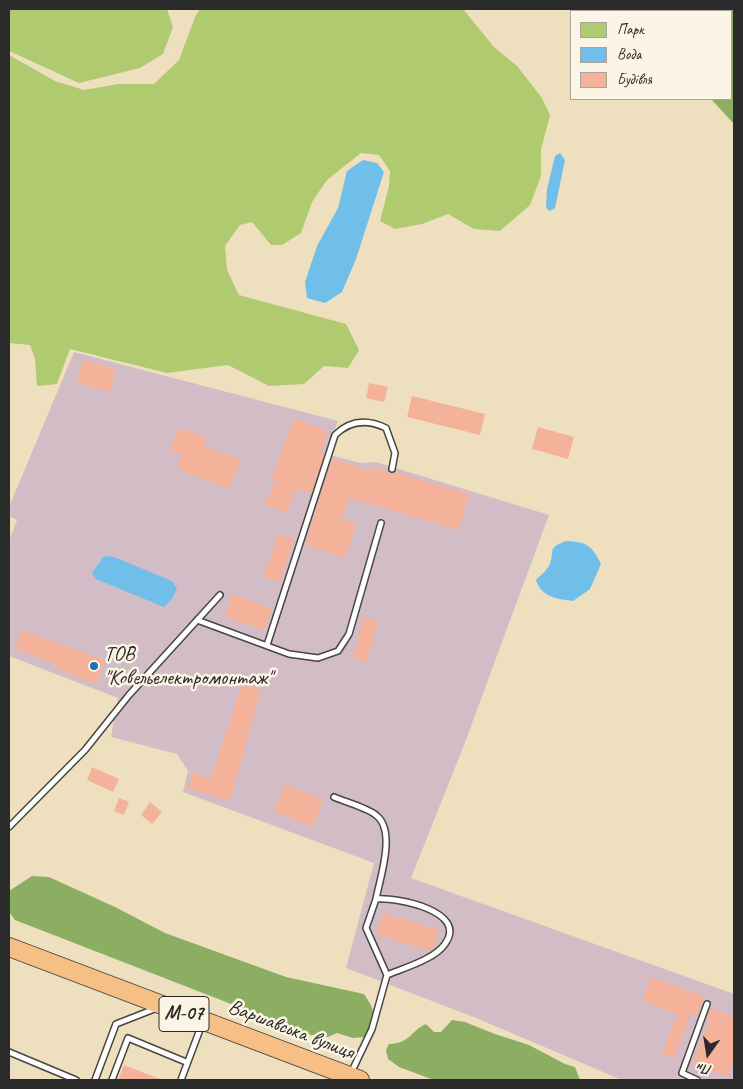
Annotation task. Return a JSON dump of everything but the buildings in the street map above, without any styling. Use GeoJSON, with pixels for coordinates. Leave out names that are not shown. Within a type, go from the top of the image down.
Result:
{"type":"FeatureCollection","features":[{"type":"Feature","properties":{"kind":"highway","name":"Варшавська вулиця"},"geometry":{"type":"LineString","coordinates":[[9,947],[355,1078]]}},
{"type":"Feature","properties":{"kind":"lane"},"geometry":{"type":"LineString","coordinates":[[267,645],[335,435],[351,423],[364,422],[386,428],[395,454],[392,469]]}},
{"type":"Feature","properties":{"kind":"lane"},"geometry":{"type":"LineString","coordinates":[[197,620],[289,654],[318,658],[338,651],[349,634],[381,523]]}},
{"type":"Feature","properties":{"kind":"lane"},"geometry":{"type":"LineString","coordinates":[[9,827],[85,750],[220,595]]}},
{"type":"Feature","properties":{"kind":"lane"},"geometry":{"type":"LineString","coordinates":[[334,797],[377,816],[385,829],[384,860],[376,898],[366,928],[387,975],[372,1029],[355,1078]]}},
{"type":"Feature","properties":{"kind":"lane"},"geometry":{"type":"LineString","coordinates":[[376,898],[389,898],[440,913],[447,922],[450,933],[446,944],[435,954],[387,975]]}},
{"type":"Feature","properties":{"kind":"lane"},"geometry":{"type":"LineString","coordinates":[[697,1080],[682,1073],[707,1004]]}},
{"type":"Feature","properties":{"kind":"lane"},"geometry":{"type":"LineString","coordinates":[[95,1080],[116,1024],[163,1006]]}},
{"type":"Feature","properties":{"kind":"lane"},"geometry":{"type":"LineString","coordinates":[[181,1080],[186,1062],[203,1021]]}},
{"type":"Feature","properties":{"kind":"lane"},"geometry":{"type":"LineString","coordinates":[[112,1080],[128,1038],[186,1062]]}},
{"type":"Feature","properties":{"kind":"lane"},"geometry":{"type":"LineString","coordinates":[[9,1052],[76,1080]]}},
{"type":"Feature","properties":{"kind":"shaded area"},"geometry":{"type":"Polygon","coordinates":[[[74,352],[338,421],[326,454],[361,463],[376,462],[549,515],[464,745],[411,878],[734,994],[734,1080],[622,1080],[476,1018],[346,968],[374,863],[183,792],[188,771],[177,754],[111,737],[118,698],[9,656],[9,541],[17,520],[9,516],[9,507],[74,352]]]}},
{"type":"Feature","properties":{"kind":"green space"},"geometry":{"type":"Polygon","coordinates":[[[9,9],[167,9],[173,27],[163,54],[140,68],[79,83],[9,51],[9,9]]]}},
{"type":"Feature","properties":{"kind":"green space"},"geometry":{"type":"Polygon","coordinates":[[[200,9],[463,9],[494,47],[517,66],[542,98],[550,115],[541,150],[541,176],[530,205],[500,231],[474,229],[448,214],[422,224],[395,229],[380,221],[389,186],[390,171],[379,155],[361,153],[327,180],[312,202],[301,233],[282,245],[271,245],[252,222],[240,225],[225,246],[227,270],[239,295],[346,324],[359,350],[348,368],[324,366],[304,384],[269,386],[228,365],[167,373],[70,349],[57,384],[37,386],[35,359],[30,345],[9,343],[9,55],[55,81],[84,90],[118,84],[154,84],[179,60],[195,17],[200,9]]]}},
{"type":"Feature","properties":{"kind":"green space"},"geometry":{"type":"Polygon","coordinates":[[[633,9],[734,9],[734,124],[712,100],[733,100],[733,10],[633,9]]]}},
{"type":"Feature","properties":{"kind":"green space"},"geometry":{"type":"Polygon","coordinates":[[[32,876],[49,877],[115,907],[165,933],[286,977],[364,994],[373,1011],[374,1020],[372,1025],[366,1037],[353,1038],[337,1033],[328,1037],[311,1035],[15,920],[9,912],[9,891],[32,876]]]}},
{"type":"Feature","properties":{"kind":"green space"},"geometry":{"type":"Polygon","coordinates":[[[452,1020],[465,1022],[529,1045],[565,1064],[575,1067],[580,1080],[434,1080],[399,1067],[388,1059],[386,1050],[389,1044],[402,1042],[426,1024],[434,1032],[441,1032],[452,1020]]]}},
{"type":"Feature","properties":{"kind":"water"},"geometry":{"type":"Polygon","coordinates":[[[560,153],[565,160],[555,208],[550,211],[546,208],[547,189],[555,156],[560,153]]]}},
{"type":"Feature","properties":{"kind":"water"},"geometry":{"type":"Polygon","coordinates":[[[363,160],[377,163],[384,172],[356,259],[342,292],[325,303],[307,298],[305,282],[317,246],[338,208],[347,171],[363,160]]]}},
{"type":"Feature","properties":{"kind":"water"},"geometry":{"type":"Polygon","coordinates":[[[566,541],[579,542],[588,546],[595,553],[601,564],[590,589],[573,601],[546,594],[538,586],[536,580],[550,564],[554,547],[566,541]]]}},
{"type":"Feature","properties":{"kind":"water"},"geometry":{"type":"Polygon","coordinates":[[[104,556],[114,557],[172,581],[177,589],[171,600],[164,607],[96,579],[92,573],[104,556]]]}},
{"type":"Feature","properties":{"kind":"place","name":"ТОВ \"Ковельелектромонтаж\""},"geometry":{"type":"Point","coordinates":[94,666]}}]}
